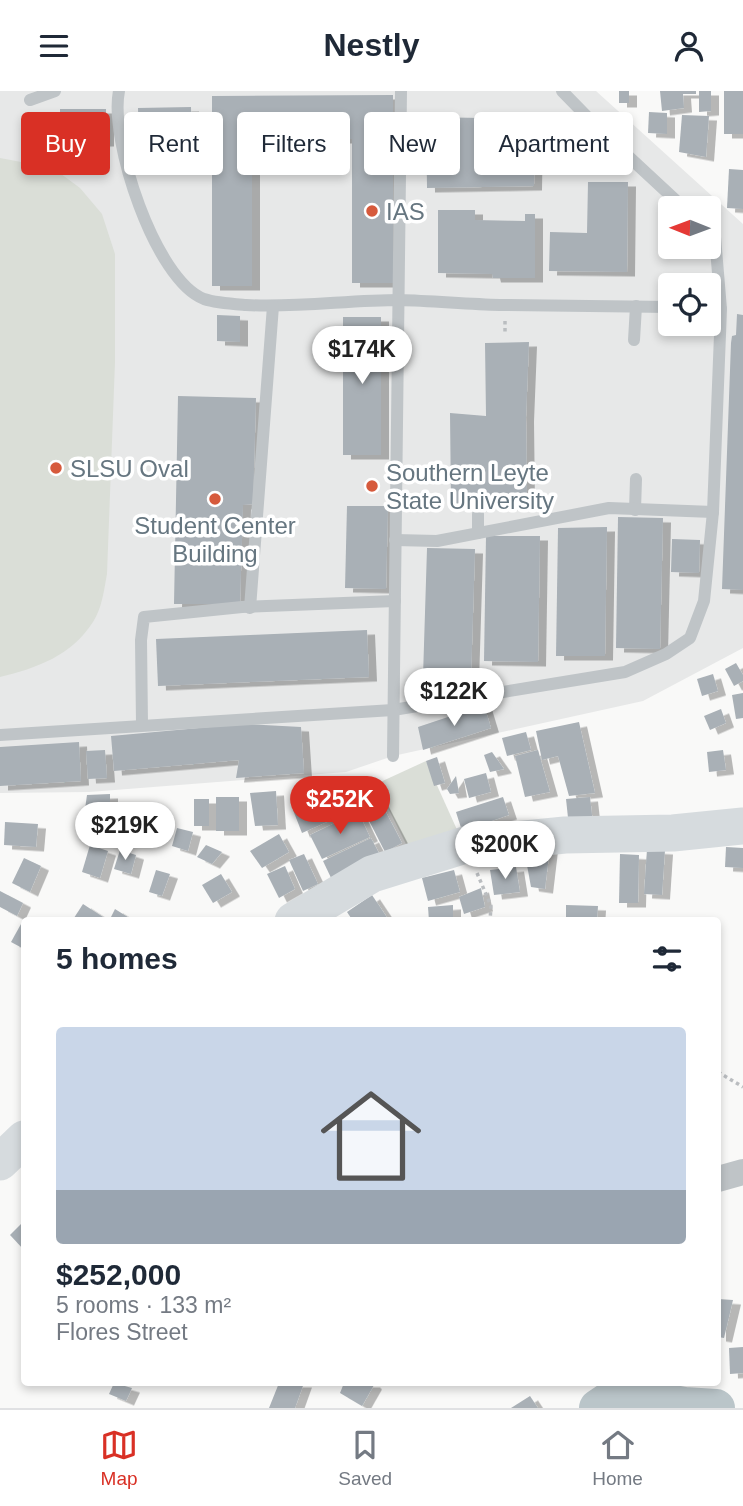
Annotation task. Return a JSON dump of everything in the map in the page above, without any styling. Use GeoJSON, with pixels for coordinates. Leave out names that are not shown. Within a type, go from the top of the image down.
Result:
{"type":"FeatureCollection","features":[{"type":"Feature","properties":{"kind":"street"},"geometry":{"type":"LineString","coordinates":[[300,917],[372,874],[464,845],[565,835],[673,833],[743,826]]}},
{"type":"Feature","properties":{"kind":"street"},"geometry":{"type":"LineString","coordinates":[[0,1162],[21,1142]]}},
{"type":"Feature","properties":{"kind":"street"},"geometry":{"type":"LineString","coordinates":[[721,1178],[743,1172]]}},
{"type":"Feature","properties":{"kind":"lane"},"geometry":{"type":"LineString","coordinates":[[30,100],[55,91]]}},
{"type":"Feature","properties":{"kind":"lane"},"geometry":{"type":"LineString","coordinates":[[119,91],[117,101],[122,155],[150,234],[180,281],[203,298],[232,304],[273,306],[398,300],[497,305],[658,307]]}},
{"type":"Feature","properties":{"kind":"lane"},"geometry":{"type":"LineString","coordinates":[[393,756],[401,91]]}},
{"type":"Feature","properties":{"kind":"lane"},"geometry":{"type":"LineString","coordinates":[[562,91],[671,196]]}},
{"type":"Feature","properties":{"kind":"lane"},"geometry":{"type":"LineString","coordinates":[[250,608],[273,306]]}},
{"type":"Feature","properties":{"kind":"lane"},"geometry":{"type":"LineString","coordinates":[[634,340],[636,306]]}},
{"type":"Feature","properties":{"kind":"lane"},"geometry":{"type":"LineString","coordinates":[[0,735],[393,710],[625,671],[666,654],[690,638],[704,601],[713,512],[715,336]]}},
{"type":"Feature","properties":{"kind":"lane"},"geometry":{"type":"LineString","coordinates":[[635,510],[636,479]]}},
{"type":"Feature","properties":{"kind":"lane"},"geometry":{"type":"LineString","coordinates":[[396,540],[438,541],[609,509],[713,512]]}},
{"type":"Feature","properties":{"kind":"lane"},"geometry":{"type":"LineString","coordinates":[[478,514],[478,533]]}},
{"type":"Feature","properties":{"kind":"lane"},"geometry":{"type":"LineString","coordinates":[[142,724],[141,640],[144,617],[250,608],[395,601]]}},
{"type":"Feature","properties":{"kind":"path"},"geometry":{"type":"LineString","coordinates":[[473,863],[491,906],[490,917]]}},
{"type":"Feature","properties":{"kind":"path"},"geometry":{"type":"LineString","coordinates":[[721,1074],[743,1087]]}},
{"type":"Feature","properties":{"kind":"shaded area","name":"Southern Leyte State University"},"geometry":{"type":"Polygon","coordinates":[[[0,91],[596,91],[619,112],[474,112],[474,175],[633,175],[633,124],[712,196],[658,196],[658,259],[721,259],[721,204],[743,224],[743,648],[643,701],[393,756],[346,772],[89,792],[0,793],[0,91]]]}},
{"type":"Feature","properties":{"kind":"shaded area","name":"SLSU Oval"},"geometry":{"type":"Polygon","coordinates":[[[0,158],[21,162],[21,175],[62,175],[80,188],[102,214],[115,254],[115,362],[107,574],[99,611],[84,634],[64,652],[40,665],[0,677],[0,158]]]}},
{"type":"Feature","properties":{"kind":"shaded area"},"geometry":{"type":"Polygon","coordinates":[[[426,761],[468,854],[423,878],[376,784],[426,761]]]}},
{"type":"Feature","properties":{"kind":"building"},"geometry":{"type":"Polygon","coordinates":[[[619,91],[629,91],[629,103],[619,103],[619,91]]]}},
{"type":"Feature","properties":{"kind":"building"},"geometry":{"type":"Polygon","coordinates":[[[660,91],[696,91],[696,94],[683,94],[684,108],[662,111],[660,91]]]}},
{"type":"Feature","properties":{"kind":"building"},"geometry":{"type":"Polygon","coordinates":[[[699,91],[711,91],[711,111],[699,112],[699,91]]]}},
{"type":"Feature","properties":{"kind":"building"},"geometry":{"type":"Polygon","coordinates":[[[724,91],[743,91],[743,134],[724,134],[724,91]]]}},
{"type":"Feature","properties":{"kind":"building","name":"IAS"},"geometry":{"type":"Polygon","coordinates":[[[393,95],[393,112],[364,112],[364,175],[393,175],[393,283],[352,283],[350,112],[237,112],[237,175],[252,175],[252,286],[212,286],[212,175],[223,175],[223,112],[212,112],[212,96],[393,95]]]}},
{"type":"Feature","properties":{"kind":"building"},"geometry":{"type":"Polygon","coordinates":[[[191,107],[191,112],[138,112],[138,108],[191,107]]]}},
{"type":"Feature","properties":{"kind":"building"},"geometry":{"type":"Polygon","coordinates":[[[60,109],[106,109],[106,112],[60,112],[60,109]]]}},
{"type":"Feature","properties":{"kind":"building"},"geometry":{"type":"Polygon","coordinates":[[[649,112],[667,113],[667,134],[648,133],[649,112]]]}},
{"type":"Feature","properties":{"kind":"building"},"geometry":{"type":"Polygon","coordinates":[[[682,115],[709,116],[706,157],[679,152],[682,115]]]}},
{"type":"Feature","properties":{"kind":"building"},"geometry":{"type":"Polygon","coordinates":[[[460,118],[474,118],[474,175],[534,175],[534,186],[427,188],[427,175],[460,175],[460,118]]]}},
{"type":"Feature","properties":{"kind":"building"},"geometry":{"type":"Polygon","coordinates":[[[729,169],[743,170],[743,209],[727,208],[729,169]]]}},
{"type":"Feature","properties":{"kind":"building"},"geometry":{"type":"Polygon","coordinates":[[[588,182],[628,182],[627,272],[549,271],[550,232],[587,233],[588,182]]]}},
{"type":"Feature","properties":{"kind":"building"},"geometry":{"type":"Polygon","coordinates":[[[438,210],[475,210],[475,220],[525,221],[525,214],[535,214],[535,278],[493,278],[492,274],[438,273],[438,210]]]}},
{"type":"Feature","properties":{"kind":"building"},"geometry":{"type":"Polygon","coordinates":[[[737,314],[743,315],[743,590],[722,589],[731,343],[732,336],[736,335],[737,314]]]}},
{"type":"Feature","properties":{"kind":"building"},"geometry":{"type":"Polygon","coordinates":[[[217,315],[240,316],[240,342],[217,341],[217,315]]]}},
{"type":"Feature","properties":{"kind":"building"},"geometry":{"type":"Polygon","coordinates":[[[343,317],[381,317],[381,455],[343,455],[343,317]]]}},
{"type":"Feature","properties":{"kind":"building"},"geometry":{"type":"Polygon","coordinates":[[[529,342],[527,501],[507,506],[485,502],[451,504],[450,413],[486,416],[485,343],[529,342]]]}},
{"type":"Feature","properties":{"kind":"building","name":"Student Center Building"},"geometry":{"type":"Polygon","coordinates":[[[178,396],[256,398],[253,504],[243,505],[240,604],[174,604],[178,396]]]}},
{"type":"Feature","properties":{"kind":"building"},"geometry":{"type":"Polygon","coordinates":[[[347,506],[388,506],[386,589],[345,588],[347,506]]]}},
{"type":"Feature","properties":{"kind":"building"},"geometry":{"type":"Polygon","coordinates":[[[618,517],[663,518],[660,649],[616,648],[618,517]]]}},
{"type":"Feature","properties":{"kind":"building"},"geometry":{"type":"Polygon","coordinates":[[[607,527],[605,656],[556,656],[558,528],[607,527]]]}},
{"type":"Feature","properties":{"kind":"building"},"geometry":{"type":"Polygon","coordinates":[[[486,536],[540,536],[538,662],[484,661],[486,536]]]}},
{"type":"Feature","properties":{"kind":"building"},"geometry":{"type":"Polygon","coordinates":[[[672,539],[700,540],[699,573],[671,572],[672,539]]]}},
{"type":"Feature","properties":{"kind":"building"},"geometry":{"type":"Polygon","coordinates":[[[427,548],[475,549],[471,678],[423,676],[427,548]]]}},
{"type":"Feature","properties":{"kind":"building"},"geometry":{"type":"Polygon","coordinates":[[[367,630],[369,677],[158,686],[156,639],[367,630]]]}},
{"type":"Feature","properties":{"kind":"building"},"geometry":{"type":"Polygon","coordinates":[[[736,663],[743,675],[743,681],[734,686],[725,669],[736,663]]]}},
{"type":"Feature","properties":{"kind":"building"},"geometry":{"type":"Polygon","coordinates":[[[713,674],[718,691],[702,696],[697,679],[713,674]]]}},
{"type":"Feature","properties":{"kind":"building"},"geometry":{"type":"Polygon","coordinates":[[[743,693],[743,718],[736,719],[732,695],[743,693]]]}},
{"type":"Feature","properties":{"kind":"building"},"geometry":{"type":"Polygon","coordinates":[[[484,705],[491,728],[423,750],[418,727],[484,705]]]}},
{"type":"Feature","properties":{"kind":"building"},"geometry":{"type":"Polygon","coordinates":[[[721,709],[726,723],[710,730],[704,716],[721,709]]]}},
{"type":"Feature","properties":{"kind":"building"},"geometry":{"type":"Polygon","coordinates":[[[579,722],[595,793],[569,796],[558,756],[542,760],[536,731],[579,722]]]}},
{"type":"Feature","properties":{"kind":"building"},"geometry":{"type":"Polygon","coordinates":[[[243,724],[301,727],[304,773],[236,778],[239,760],[114,771],[111,736],[243,724]]]}},
{"type":"Feature","properties":{"kind":"building"},"geometry":{"type":"Polygon","coordinates":[[[526,732],[531,750],[507,756],[502,738],[526,732]]]}},
{"type":"Feature","properties":{"kind":"building"},"geometry":{"type":"Polygon","coordinates":[[[79,742],[81,781],[0,786],[0,747],[79,742]]]}},
{"type":"Feature","properties":{"kind":"building"},"geometry":{"type":"Polygon","coordinates":[[[105,750],[107,778],[88,779],[86,751],[105,750]]]}},
{"type":"Feature","properties":{"kind":"building"},"geometry":{"type":"Polygon","coordinates":[[[538,750],[550,792],[525,797],[515,756],[538,750]]]}},
{"type":"Feature","properties":{"kind":"building"},"geometry":{"type":"Polygon","coordinates":[[[723,750],[726,770],[709,772],[707,752],[723,750]]]}},
{"type":"Feature","properties":{"kind":"building"},"geometry":{"type":"Polygon","coordinates":[[[492,752],[504,769],[490,772],[484,755],[492,752]]]}},
{"type":"Feature","properties":{"kind":"building"},"geometry":{"type":"Polygon","coordinates":[[[437,757],[445,783],[434,786],[426,761],[437,757]]]}},
{"type":"Feature","properties":{"kind":"building"},"geometry":{"type":"Polygon","coordinates":[[[486,773],[491,792],[469,798],[464,779],[486,773]]]}},
{"type":"Feature","properties":{"kind":"building"},"geometry":{"type":"Polygon","coordinates":[[[456,776],[459,793],[450,794],[447,789],[456,776]]]}},
{"type":"Feature","properties":{"kind":"building"},"geometry":{"type":"Polygon","coordinates":[[[276,791],[278,825],[255,826],[250,793],[276,791]]]}},
{"type":"Feature","properties":{"kind":"building"},"geometry":{"type":"Polygon","coordinates":[[[332,791],[342,815],[302,833],[293,810],[332,791]]]}},
{"type":"Feature","properties":{"kind":"building"},"geometry":{"type":"Polygon","coordinates":[[[110,794],[110,813],[85,809],[87,795],[110,794]]]}},
{"type":"Feature","properties":{"kind":"building"},"geometry":{"type":"Polygon","coordinates":[[[377,795],[402,843],[385,852],[360,803],[377,795]]]}},
{"type":"Feature","properties":{"kind":"building"},"geometry":{"type":"Polygon","coordinates":[[[216,797],[239,797],[239,831],[216,831],[216,797]]]}},
{"type":"Feature","properties":{"kind":"building"},"geometry":{"type":"Polygon","coordinates":[[[503,797],[509,815],[462,831],[456,812],[503,797]]]}},
{"type":"Feature","properties":{"kind":"building"},"geometry":{"type":"Polygon","coordinates":[[[590,797],[593,824],[569,827],[566,799],[590,797]]]}},
{"type":"Feature","properties":{"kind":"building"},"geometry":{"type":"Polygon","coordinates":[[[194,799],[209,799],[209,826],[194,826],[194,799]]]}},
{"type":"Feature","properties":{"kind":"building"},"geometry":{"type":"Polygon","coordinates":[[[358,812],[370,837],[322,859],[310,835],[358,812]]]}},
{"type":"Feature","properties":{"kind":"building"},"geometry":{"type":"Polygon","coordinates":[[[5,822],[38,824],[36,847],[4,845],[5,822]]]}},
{"type":"Feature","properties":{"kind":"building"},"geometry":{"type":"Polygon","coordinates":[[[177,828],[193,832],[188,851],[172,846],[177,828]]]}},
{"type":"Feature","properties":{"kind":"building"},"geometry":{"type":"Polygon","coordinates":[[[279,834],[289,852],[262,868],[250,851],[279,834]]]}},
{"type":"Feature","properties":{"kind":"building"},"geometry":{"type":"Polygon","coordinates":[[[371,838],[381,857],[333,882],[323,861],[371,838]]]}},
{"type":"Feature","properties":{"kind":"building"},"geometry":{"type":"Polygon","coordinates":[[[90,845],[108,851],[100,878],[82,872],[90,845]]]}},
{"type":"Feature","properties":{"kind":"building"},"geometry":{"type":"Polygon","coordinates":[[[206,845],[222,852],[212,864],[197,857],[206,845]]]}},
{"type":"Feature","properties":{"kind":"building"},"geometry":{"type":"Polygon","coordinates":[[[550,847],[545,889],[531,887],[524,849],[550,847]]]}},
{"type":"Feature","properties":{"kind":"building"},"geometry":{"type":"Polygon","coordinates":[[[726,847],[743,848],[743,868],[725,867],[726,847]]]}},
{"type":"Feature","properties":{"kind":"building"},"geometry":{"type":"Polygon","coordinates":[[[647,849],[665,850],[662,895],[644,894],[647,849]]]}},
{"type":"Feature","properties":{"kind":"building"},"geometry":{"type":"Polygon","coordinates":[[[120,850],[136,855],[131,874],[114,869],[120,850]]]}},
{"type":"Feature","properties":{"kind":"building"},"geometry":{"type":"Polygon","coordinates":[[[304,854],[318,884],[303,891],[289,860],[304,854]]]}},
{"type":"Feature","properties":{"kind":"building"},"geometry":{"type":"Polygon","coordinates":[[[620,854],[639,855],[638,903],[619,903],[620,854]]]}},
{"type":"Feature","properties":{"kind":"building"},"geometry":{"type":"Polygon","coordinates":[[[24,858],[41,866],[30,892],[12,883],[24,858]]]}},
{"type":"Feature","properties":{"kind":"building"},"geometry":{"type":"Polygon","coordinates":[[[285,866],[295,889],[279,898],[267,874],[285,866]]]}},
{"type":"Feature","properties":{"kind":"building"},"geometry":{"type":"Polygon","coordinates":[[[516,867],[520,892],[494,895],[490,870],[516,867]]]}},
{"type":"Feature","properties":{"kind":"building"},"geometry":{"type":"Polygon","coordinates":[[[156,870],[170,874],[162,896],[149,892],[156,870]]]}},
{"type":"Feature","properties":{"kind":"building"},"geometry":{"type":"Polygon","coordinates":[[[454,870],[460,892],[428,901],[422,878],[454,870]]]}},
{"type":"Feature","properties":{"kind":"building"},"geometry":{"type":"Polygon","coordinates":[[[221,874],[232,892],[213,903],[202,885],[221,874]]]}},
{"type":"Feature","properties":{"kind":"building"},"geometry":{"type":"Polygon","coordinates":[[[481,888],[485,907],[464,914],[459,897],[481,888]]]}},
{"type":"Feature","properties":{"kind":"building"},"geometry":{"type":"Polygon","coordinates":[[[0,891],[23,903],[17,916],[0,907],[0,891]]]}},
{"type":"Feature","properties":{"kind":"building"},"geometry":{"type":"Polygon","coordinates":[[[372,895],[387,917],[350,917],[347,912],[372,895]]]}},
{"type":"Feature","properties":{"kind":"building"},"geometry":{"type":"Polygon","coordinates":[[[83,904],[103,917],[75,917],[83,904]]]}},
{"type":"Feature","properties":{"kind":"building"},"geometry":{"type":"Polygon","coordinates":[[[453,905],[453,917],[429,917],[428,907],[453,905]]]}},
{"type":"Feature","properties":{"kind":"building"},"geometry":{"type":"Polygon","coordinates":[[[566,905],[598,906],[597,917],[566,917],[566,905]]]}},
{"type":"Feature","properties":{"kind":"building"},"geometry":{"type":"Polygon","coordinates":[[[115,909],[128,917],[111,917],[115,909]]]}},
{"type":"Feature","properties":{"kind":"building"},"geometry":{"type":"Polygon","coordinates":[[[21,924],[21,947],[11,942],[21,924]]]}},
{"type":"Feature","properties":{"kind":"building"},"geometry":{"type":"Polygon","coordinates":[[[21,1224],[21,1247],[10,1235],[21,1224]]]}},
{"type":"Feature","properties":{"kind":"building"},"geometry":{"type":"Polygon","coordinates":[[[721,1299],[733,1300],[724,1338],[721,1338],[721,1299]]]}},
{"type":"Feature","properties":{"kind":"building"},"geometry":{"type":"Polygon","coordinates":[[[743,1347],[743,1373],[730,1374],[729,1348],[743,1347]]]}},
{"type":"Feature","properties":{"kind":"building"},"geometry":{"type":"Polygon","coordinates":[[[113,1386],[132,1388],[126,1401],[109,1394],[113,1386]]]}},
{"type":"Feature","properties":{"kind":"building"},"geometry":{"type":"Polygon","coordinates":[[[278,1386],[303,1386],[295,1408],[269,1408],[278,1386]]]}},
{"type":"Feature","properties":{"kind":"building"},"geometry":{"type":"Polygon","coordinates":[[[343,1386],[373,1386],[362,1406],[340,1393],[343,1386]]]}},
{"type":"Feature","properties":{"kind":"building"},"geometry":{"type":"Polygon","coordinates":[[[530,1396],[538,1408],[511,1408],[530,1396]]]}},
{"type":"Feature","properties":{"kind":"waterway"},"geometry":{"type":"LineString","coordinates":[[598,1408],[619,1394],[684,1406],[716,1408]]}},
{"type":"Feature","properties":{"kind":"place","name":"IAS"},"geometry":{"type":"Point","coordinates":[372,211]}},
{"type":"Feature","properties":{"kind":"place","name":"SLSU Oval"},"geometry":{"type":"Point","coordinates":[56,468]}},
{"type":"Feature","properties":{"kind":"place","name":"Southern Leyte State University"},"geometry":{"type":"Point","coordinates":[372,486]}},
{"type":"Feature","properties":{"kind":"place","name":"Student Center Building"},"geometry":{"type":"Point","coordinates":[215,499]}}]}
